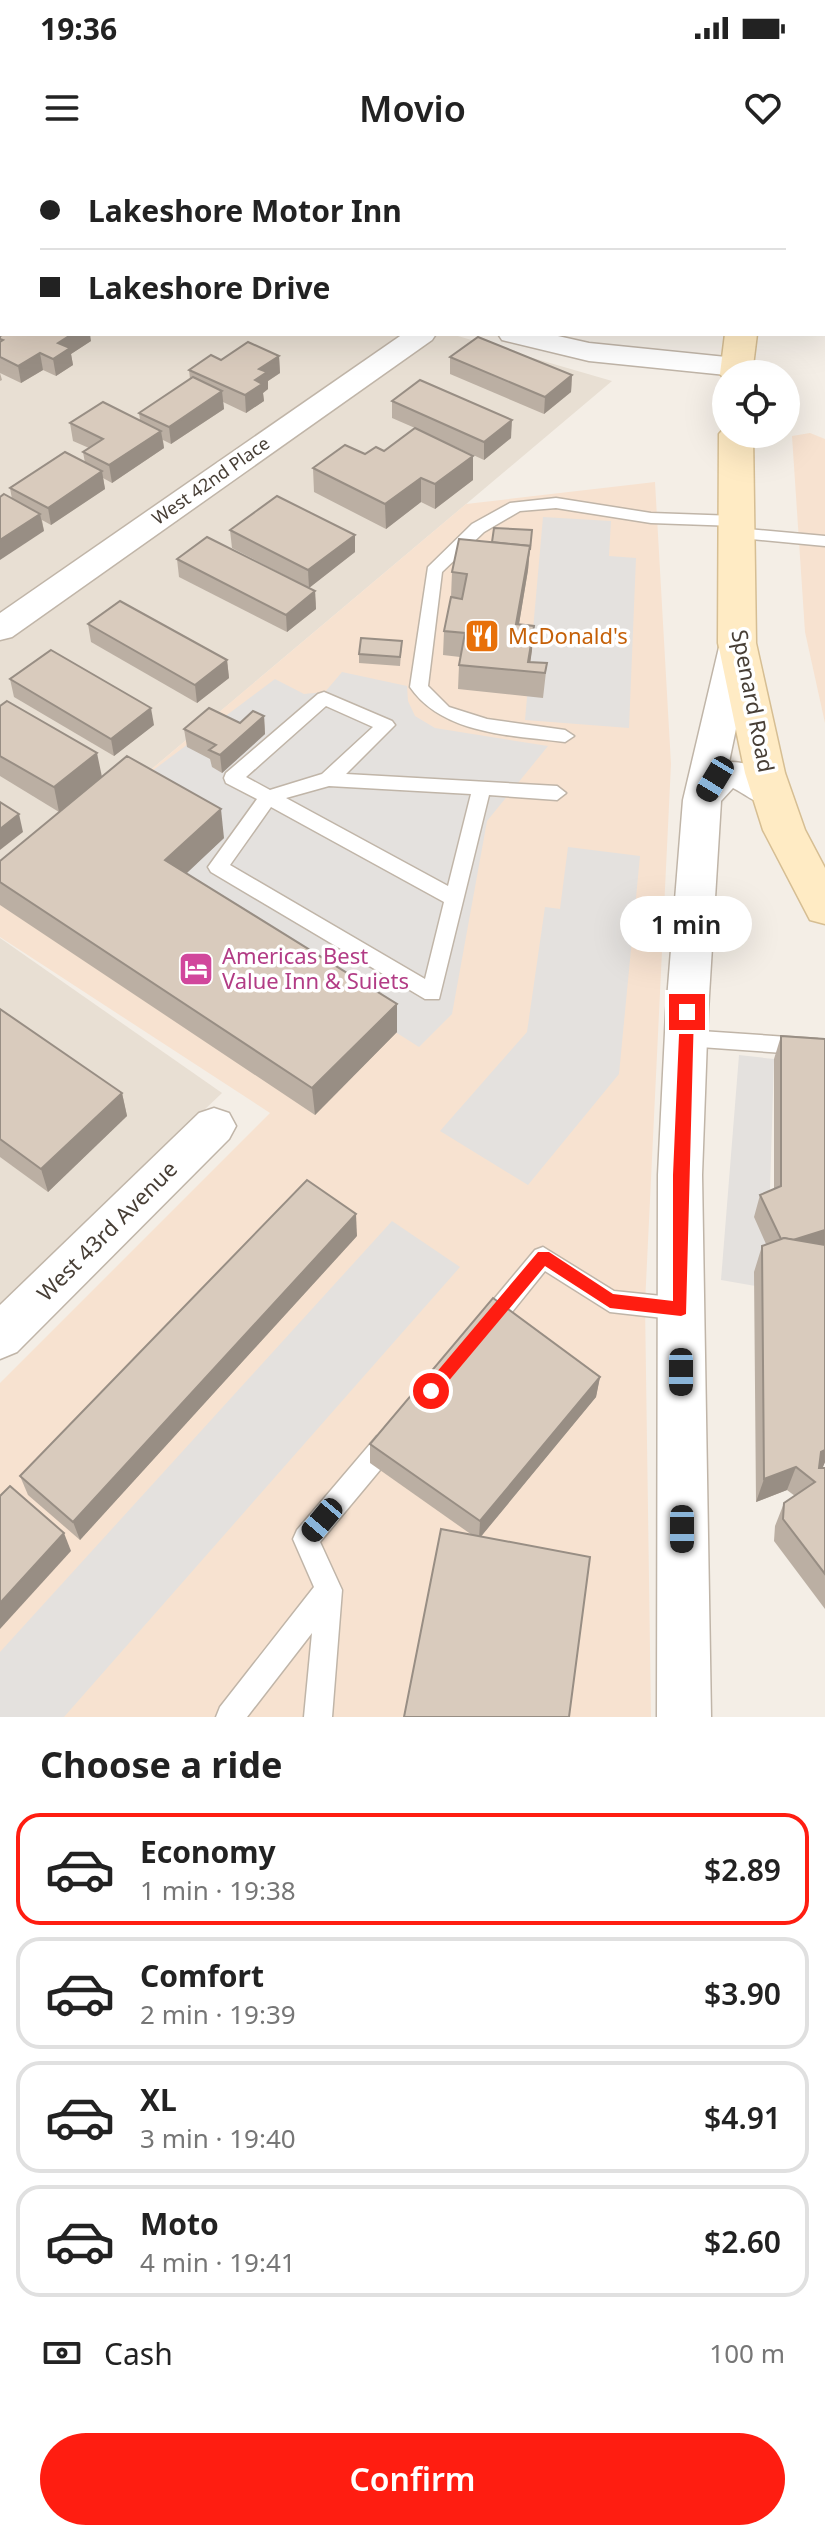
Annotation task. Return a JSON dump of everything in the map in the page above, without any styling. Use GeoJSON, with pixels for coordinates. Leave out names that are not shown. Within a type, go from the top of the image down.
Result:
{"type":"FeatureCollection","features":[{"type":"Feature","properties":{"kind":"main road"},"geometry":{"type":"LineString","coordinates":[[737,360],[741,336]]}},
{"type":"Feature","properties":{"kind":"main road","name":"Spenard Road"},"geometry":{"type":"LineString","coordinates":[[736,448],[737,643],[761,759],[784,830],[825,908]]}},
{"type":"Feature","properties":{"kind":"street","name":"West 42nd Place"},"geometry":{"type":"LineString","coordinates":[[0,629],[419,336]]}},
{"type":"Feature","properties":{"kind":"street"},"geometry":{"type":"LineString","coordinates":[[521,336],[589,352],[712,367]]}},
{"type":"Feature","properties":{"kind":"street"},"geometry":{"type":"LineString","coordinates":[[684,1717],[680,1175],[687,1025],[702,800],[737,643]]}},
{"type":"Feature","properties":{"kind":"street"},"geometry":{"type":"LineString","coordinates":[[702,800],[715,779],[726,773],[744,776],[773,795]]}},
{"type":"Feature","properties":{"kind":"street","name":"West 43rd Avenue"},"geometry":{"type":"LineString","coordinates":[[0,1337],[214,1126]]}},
{"type":"Feature","properties":{"kind":"lane"},"geometry":{"type":"LineString","coordinates":[[565,736],[486,725],[443,711],[419,687],[434,571],[478,528],[516,506],[556,503],[825,541]]}},
{"type":"Feature","properties":{"kind":"lane"},"geometry":{"type":"LineString","coordinates":[[329,779],[386,725],[324,698],[233,778],[455,899]]}},
{"type":"Feature","properties":{"kind":"lane"},"geometry":{"type":"LineString","coordinates":[[482,788],[432,993],[218,867],[268,797],[329,779],[482,788],[557,793]]}},
{"type":"Feature","properties":{"kind":"lane"},"geometry":{"type":"LineString","coordinates":[[687,1025],[817,1047],[825,1055]]}},
{"type":"Feature","properties":{"kind":"lane"},"geometry":{"type":"LineString","coordinates":[[471,1343],[543,1257],[610,1301],[681,1309]]}},
{"type":"Feature","properties":{"kind":"lane"},"geometry":{"type":"LineString","coordinates":[[318,1717],[329,1590],[306,1539],[401,1427]]}},
{"type":"Feature","properties":{"kind":"lane"},"geometry":{"type":"LineString","coordinates":[[230,1717],[329,1590]]}},
{"type":"Feature","properties":{"kind":"shaded area"},"geometry":{"type":"Polygon","coordinates":[[[0,336],[458,336],[612,381],[0,897],[0,336]]]}},
{"type":"Feature","properties":{"kind":"shaded area"},"geometry":{"type":"Polygon","coordinates":[[[810,433],[825,439],[825,723],[805,632],[793,448],[800,448],[800,435],[810,433]]]}},
{"type":"Feature","properties":{"kind":"shaded area"},"geometry":{"type":"Polygon","coordinates":[[[655,482],[671,764],[645,1304],[651,1717],[0,1717],[0,1383],[270,1113],[0,937],[0,897],[466,504],[655,482]]]}},
{"type":"Feature","properties":{"kind":"shaded area"},"geometry":{"type":"Polygon","coordinates":[[[543,517],[611,521],[609,556],[636,558],[629,728],[525,720],[543,517]]]}},
{"type":"Feature","properties":{"kind":"shaded area"},"geometry":{"type":"Polygon","coordinates":[[[342,672],[407,686],[408,701],[415,716],[435,728],[548,746],[487,821],[452,1014],[419,1047],[170,889],[132,786],[275,679],[304,694],[325,692],[342,672]]]}},
{"type":"Feature","properties":{"kind":"shaded area"},"geometry":{"type":"Polygon","coordinates":[[[568,847],[640,856],[619,1074],[528,1185],[440,1131],[527,1032],[545,907],[560,909],[568,847]]]}},
{"type":"Feature","properties":{"kind":"shaded area"},"geometry":{"type":"Polygon","coordinates":[[[0,938],[222,1093],[0,1304],[0,938]]]}},
{"type":"Feature","properties":{"kind":"shaded area"},"geometry":{"type":"Polygon","coordinates":[[[739,1055],[774,1059],[767,1288],[721,1280],[739,1055]]]}},
{"type":"Feature","properties":{"kind":"shaded area"},"geometry":{"type":"Polygon","coordinates":[[[392,1221],[460,1267],[64,1717],[0,1717],[0,1652],[392,1221]]]}},
{"type":"Feature","properties":{"kind":"building"},"geometry":{"type":"Polygon","coordinates":[[[0,336],[69,336],[58,343],[70,348],[53,359],[40,353],[18,366],[0,357],[0,342],[3,340],[0,336]]]}},
{"type":"Feature","properties":{"kind":"building"},"geometry":{"type":"Polygon","coordinates":[[[478,337],[572,375],[545,397],[450,357],[478,337]]]}},
{"type":"Feature","properties":{"kind":"building"},"geometry":{"type":"Polygon","coordinates":[[[248,342],[279,356],[259,369],[267,372],[255,380],[262,384],[245,395],[189,370],[211,355],[221,360],[248,342]]]}},
{"type":"Feature","properties":{"kind":"building"},"geometry":{"type":"Polygon","coordinates":[[[193,377],[222,391],[169,427],[139,413],[193,377]]]}},
{"type":"Feature","properties":{"kind":"building"},"geometry":{"type":"Polygon","coordinates":[[[420,380],[512,420],[484,442],[392,401],[420,380]]]}},
{"type":"Feature","properties":{"kind":"building"},"geometry":{"type":"Polygon","coordinates":[[[103,402],[161,431],[109,465],[83,452],[103,439],[70,423],[103,402]]]}},
{"type":"Feature","properties":{"kind":"building"},"geometry":{"type":"Polygon","coordinates":[[[415,428],[473,456],[435,484],[421,478],[385,504],[313,468],[345,445],[365,454],[376,447],[384,451],[415,428]]]}},
{"type":"Feature","properties":{"kind":"building"},"geometry":{"type":"Polygon","coordinates":[[[65,452],[102,471],[48,508],[10,488],[65,452]]]}},
{"type":"Feature","properties":{"kind":"building"},"geometry":{"type":"Polygon","coordinates":[[[4,494],[40,514],[0,540],[0,497],[4,494]]]}},
{"type":"Feature","properties":{"kind":"building"},"geometry":{"type":"Polygon","coordinates":[[[277,496],[355,535],[308,570],[230,530],[277,496]]]}},
{"type":"Feature","properties":{"kind":"building"},"geometry":{"type":"Polygon","coordinates":[[[494,528],[532,530],[530,550],[530,546],[492,542],[494,528]]]}},
{"type":"Feature","properties":{"kind":"building"},"geometry":{"type":"Polygon","coordinates":[[[207,537],[315,591],[286,615],[177,559],[207,537]]]}},
{"type":"Feature","properties":{"kind":"building","name":"McDonald's"},"geometry":{"type":"Polygon","coordinates":[[[459,539],[530,546],[516,624],[534,626],[528,662],[547,663],[545,673],[459,665],[465,633],[444,631],[451,597],[462,599],[467,574],[452,572],[459,539]]]}},
{"type":"Feature","properties":{"kind":"building"},"geometry":{"type":"Polygon","coordinates":[[[120,601],[227,660],[195,685],[88,624],[120,601]]]}},
{"type":"Feature","properties":{"kind":"building"},"geometry":{"type":"Polygon","coordinates":[[[361,638],[402,641],[400,657],[359,654],[361,638]]]}},
{"type":"Feature","properties":{"kind":"building"},"geometry":{"type":"Polygon","coordinates":[[[51,650],[151,708],[111,739],[10,679],[51,650]]]}},
{"type":"Feature","properties":{"kind":"building"},"geometry":{"type":"Polygon","coordinates":[[[7,701],[97,753],[54,787],[0,756],[0,706],[7,701]]]}},
{"type":"Feature","properties":{"kind":"building"},"geometry":{"type":"Polygon","coordinates":[[[209,708],[240,723],[253,711],[264,716],[220,755],[209,750],[216,745],[184,729],[209,708]]]}},
{"type":"Feature","properties":{"kind":"building","name":"Americas Best Value Inn & Suiets"},"geometry":{"type":"Polygon","coordinates":[[[127,756],[221,809],[165,860],[397,1004],[312,1088],[0,882],[0,861],[127,756]]]}},
{"type":"Feature","properties":{"kind":"building"},"geometry":{"type":"Polygon","coordinates":[[[0,802],[19,814],[0,829],[0,802]]]}},
{"type":"Feature","properties":{"kind":"building"},"geometry":{"type":"Polygon","coordinates":[[[0,1009],[122,1093],[41,1169],[0,1139],[0,1009]]]}},
{"type":"Feature","properties":{"kind":"building"},"geometry":{"type":"Polygon","coordinates":[[[781,1036],[825,1039],[825,1230],[793,1240],[781,1239],[760,1195],[781,1186],[781,1036]]]}},
{"type":"Feature","properties":{"kind":"building"},"geometry":{"type":"Polygon","coordinates":[[[307,1180],[356,1214],[73,1522],[20,1476],[307,1180]]]}},
{"type":"Feature","properties":{"kind":"building"},"geometry":{"type":"Polygon","coordinates":[[[784,1238],[825,1245],[825,1450],[821,1452],[819,1468],[825,1468],[825,1574],[783,1519],[784,1503],[815,1482],[796,1467],[764,1479],[762,1246],[784,1238]]]}},
{"type":"Feature","properties":{"kind":"building"},"geometry":{"type":"Polygon","coordinates":[[[493,1298],[600,1377],[480,1521],[370,1444],[493,1298]]]}},
{"type":"Feature","properties":{"kind":"building"},"geometry":{"type":"Polygon","coordinates":[[[10,1486],[64,1533],[0,1603],[0,1496],[10,1486]]]}},
{"type":"Feature","properties":{"kind":"building"},"geometry":{"type":"Polygon","coordinates":[[[441,1529],[590,1557],[569,1717],[404,1717],[441,1529]]]}},
{"type":"Feature","properties":{"kind":"place","name":"McDonald's"},"geometry":{"type":"Point","coordinates":[482,636]}},
{"type":"Feature","properties":{"kind":"place","name":"Americas Best Value Inn & Suiets"},"geometry":{"type":"Point","coordinates":[196,969]}},
{"type":"Feature","properties":{"kind":"route"},"geometry":{"type":"LineString","coordinates":[[431,1391],[543,1257],[610,1301],[681,1309],[680,1175],[687,1012]]}}]}
